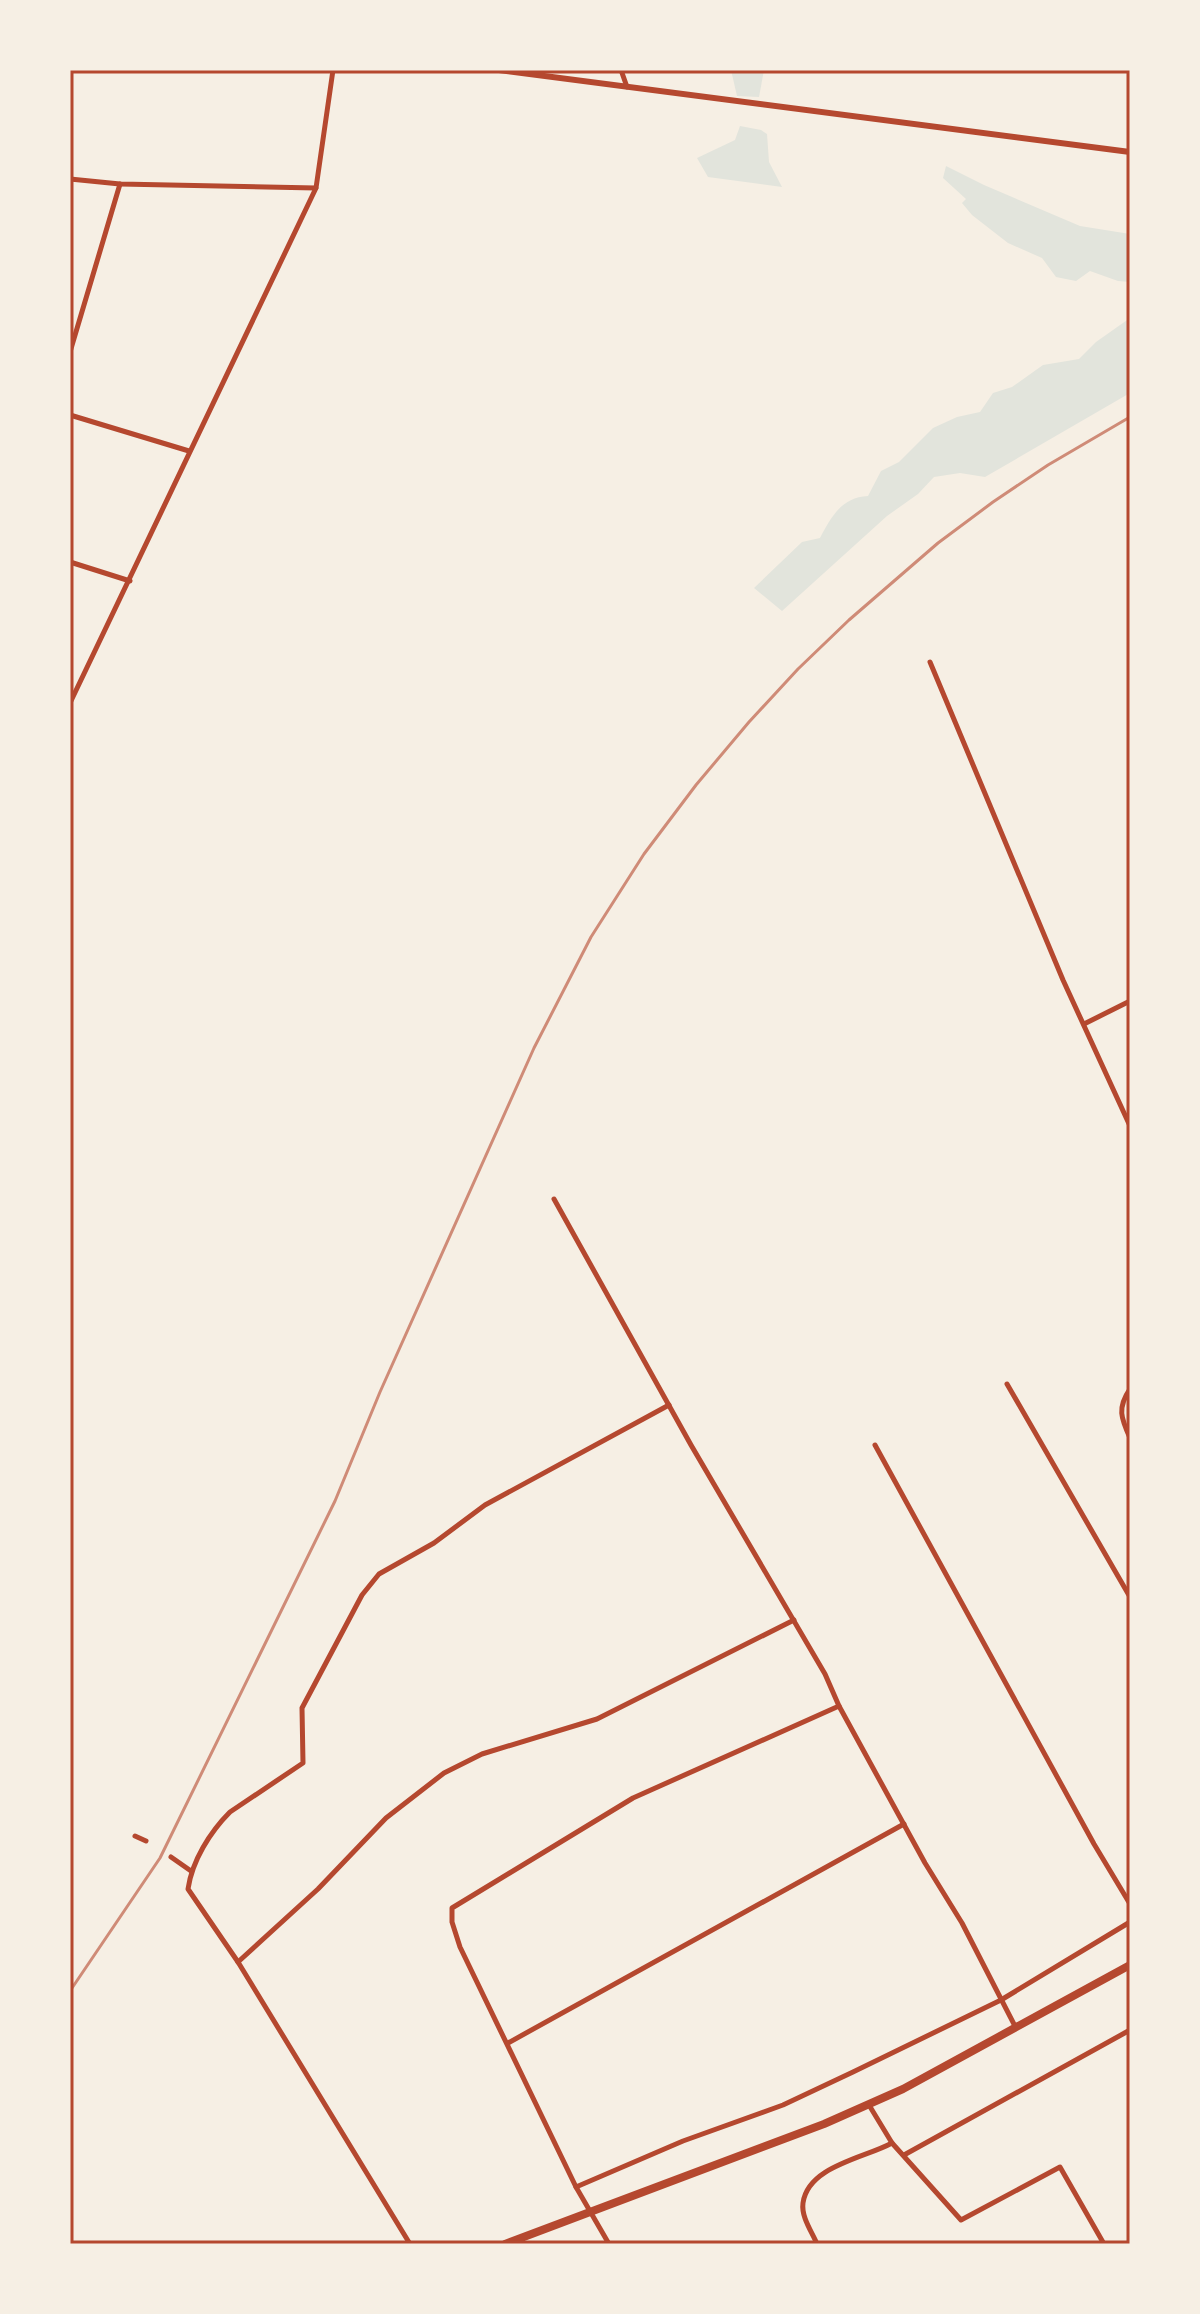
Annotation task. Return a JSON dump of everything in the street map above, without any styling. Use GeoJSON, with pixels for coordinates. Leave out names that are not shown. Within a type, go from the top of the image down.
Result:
{"type":"FeatureCollection","features":[{"type":"Feature","properties":{"kind":"main road"},"geometry":{"type":"LineString","coordinates":[[505,2244],[869,2105],[1130,1965]]}},
{"type":"Feature","properties":{"kind":"street"},"geometry":{"type":"LineString","coordinates":[[70,703],[316,188],[333,70]]}},
{"type":"Feature","properties":{"kind":"street"},"geometry":{"type":"LineString","coordinates":[[499,70],[1130,152]]}},
{"type":"Feature","properties":{"kind":"street"},"geometry":{"type":"LineString","coordinates":[[621,70],[627,87]]}},
{"type":"Feature","properties":{"kind":"street"},"geometry":{"type":"LineString","coordinates":[[70,179],[120,184],[316,188]]}},
{"type":"Feature","properties":{"kind":"street"},"geometry":{"type":"LineString","coordinates":[[70,352],[120,184]]}},
{"type":"Feature","properties":{"kind":"street"},"geometry":{"type":"LineString","coordinates":[[70,415],[189,451]]}},
{"type":"Feature","properties":{"kind":"street"},"geometry":{"type":"LineString","coordinates":[[70,562],[130,581]]}},
{"type":"Feature","properties":{"kind":"street"},"geometry":{"type":"LineString","coordinates":[[930,662],[1063,980],[1130,1126]]}},
{"type":"Feature","properties":{"kind":"street"},"geometry":{"type":"LineString","coordinates":[[1084,1024],[1130,1001]]}},
{"type":"Feature","properties":{"kind":"street"},"geometry":{"type":"LineString","coordinates":[[554,1199],[825,1674],[839,1706],[962,1923],[1016,2028]]}},
{"type":"Feature","properties":{"kind":"street"},"geometry":{"type":"LineString","coordinates":[[1007,1384],[1130,1597]]}},
{"type":"Feature","properties":{"kind":"street"},"geometry":{"type":"LineString","coordinates":[[1130,1389],[1121,1402],[1120,1411],[1130,1438]]}},
{"type":"Feature","properties":{"kind":"street"},"geometry":{"type":"LineString","coordinates":[[410,2244],[238,1962],[188,1889],[191,1871],[220,1821],[303,1763],[302,1708],[362,1595],[379,1574],[434,1543],[485,1505],[669,1405]]}},
{"type":"Feature","properties":{"kind":"street"},"geometry":{"type":"LineString","coordinates":[[875,1445],[1130,1904]]}},
{"type":"Feature","properties":{"kind":"street"},"geometry":{"type":"LineString","coordinates":[[238,1962],[318,1889],[386,1818],[444,1773],[482,1754],[597,1719],[794,1620]]}},
{"type":"Feature","properties":{"kind":"street"},"geometry":{"type":"LineString","coordinates":[[609,2244],[589,2213],[460,1947],[452,1922],[452,1908],[633,1798],[839,1706]]}},
{"type":"Feature","properties":{"kind":"street"},"geometry":{"type":"LineString","coordinates":[[508,2043],[904,1824]]}},
{"type":"Feature","properties":{"kind":"street"},"geometry":{"type":"LineString","coordinates":[[135,1836],[146,1841]]}},
{"type":"Feature","properties":{"kind":"street"},"geometry":{"type":"LineString","coordinates":[[171,1857],[191,1871]]}},
{"type":"Feature","properties":{"kind":"street"},"geometry":{"type":"LineString","coordinates":[[576,2187],[683,2141],[783,2105],[1001,2000],[1130,1922]]}},
{"type":"Feature","properties":{"kind":"street"},"geometry":{"type":"LineString","coordinates":[[904,2155],[1130,2030]]}},
{"type":"Feature","properties":{"kind":"street"},"geometry":{"type":"LineString","coordinates":[[869,2105],[892,2143],[961,2220],[1060,2167],[1104,2244]]}},
{"type":"Feature","properties":{"kind":"street"},"geometry":{"type":"LineString","coordinates":[[817,2244],[806,2220],[803,2203],[813,2181],[835,2166],[892,2143]]}},
{"type":"Feature","properties":{"kind":"shaded area"},"geometry":{"type":"Polygon","coordinates":[[[731,70],[764,70],[759,97],[737,96],[731,70]]]}},
{"type":"Feature","properties":{"kind":"shaded area"},"geometry":{"type":"Polygon","coordinates":[[[740,126],[767,134],[769,162],[782,187],[708,177],[697,158],[735,140],[740,126]]]}},
{"type":"Feature","properties":{"kind":"shaded area"},"geometry":{"type":"Polygon","coordinates":[[[946,166],[1080,226],[1130,234],[1130,282],[1090,271],[1076,281],[1056,277],[1042,258],[1008,243],[972,215],[962,203],[966,199],[943,178],[946,166]]]}},
{"type":"Feature","properties":{"kind":"shaded area"},"geometry":{"type":"Polygon","coordinates":[[[1130,318],[1130,393],[985,477],[960,473],[934,477],[782,611],[754,588],[802,542],[820,538],[844,504],[868,496],[881,471],[899,462],[933,428],[957,417],[980,412],[993,393],[1012,387],[1043,365],[1079,359],[1096,342],[1130,318]]]}},
{"type":"Feature","properties":{"kind":"railway"},"geometry":{"type":"LineString","coordinates":[[70,1991],[160,1858],[335,1501],[380,1392],[534,1048],[591,937],[644,854],[749,722],[849,620],[938,543],[993,502],[1048,465],[1130,417]]}}]}
